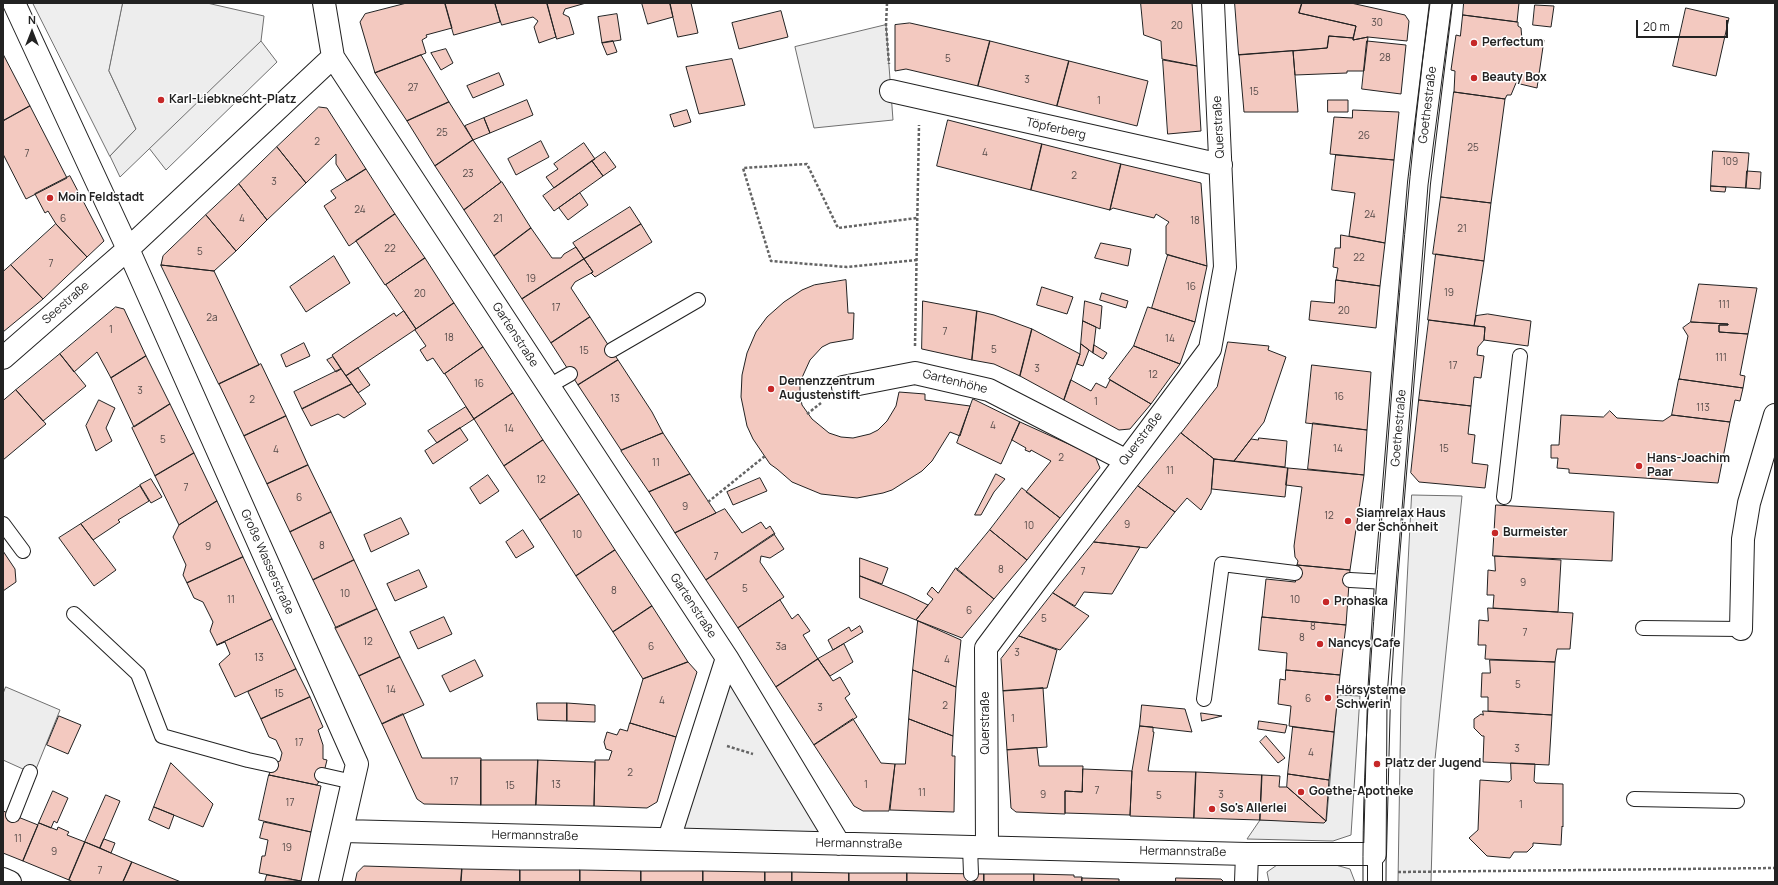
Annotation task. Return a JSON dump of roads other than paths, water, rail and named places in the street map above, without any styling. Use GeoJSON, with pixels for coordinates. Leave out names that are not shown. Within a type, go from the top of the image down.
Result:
{"type":"FeatureCollection","features":[{"type":"Feature","properties":{"kind":"street"},"geometry":{"type":"LineString","coordinates":[[14,3],[128,249],[333,56]]}},
{"type":"Feature","properties":{"kind":"street","name":"Gartenstraße"},"geometry":{"type":"LineString","coordinates":[[324,3],[333,56],[727,658],[839,844]]}},
{"type":"Feature","properties":{"kind":"street","name":"Querstraße"},"geometry":{"type":"LineString","coordinates":[[979,847],[986,648],[1125,460],[1210,349],[1225,267],[1213,3]]}},
{"type":"Feature","properties":{"kind":"street","name":"Goethestraße"},"geometry":{"type":"LineString","coordinates":[[1375,869],[1379,696],[1386,582],[1419,183],[1441,3]]}},
{"type":"Feature","properties":{"kind":"street","name":"Töpferberg"},"geometry":{"type":"LineString","coordinates":[[892,92],[1221,166]]}},
{"type":"Feature","properties":{"kind":"street","name":"Seestraße"},"geometry":{"type":"LineString","coordinates":[[3,358],[128,249]]}},
{"type":"Feature","properties":{"kind":"street","name":"Große Wasserstraße"},"geometry":{"type":"LineString","coordinates":[[128,249],[357,764],[343,831],[330,882]]}},
{"type":"Feature","properties":{"kind":"street","name":"Gartenhöhe"},"geometry":{"type":"LineString","coordinates":[[843,388],[915,373],[989,390],[1125,460]]}},
{"type":"Feature","properties":{"kind":"street"},"geometry":{"type":"LineString","coordinates":[[1741,629],[1743,539],[1749,503],[1775,415]]}},
{"type":"Feature","properties":{"kind":"street"},"geometry":{"type":"LineString","coordinates":[[669,839],[727,658]]}},
{"type":"Feature","properties":{"kind":"street","name":"Hermannstraße"},"geometry":{"type":"LineString","coordinates":[[343,831],[1246,854],[1375,869]]}},
{"type":"Feature","properties":{"kind":"street"},"geometry":{"type":"LineString","coordinates":[[1246,854],[1246,882]]}},
{"type":"Feature","properties":{"kind":"street"},"geometry":{"type":"LineString","coordinates":[[3,879],[10,882]]}},
{"type":"Feature","properties":{"kind":"lane"},"geometry":{"type":"LineString","coordinates":[[612,350],[698,300]]}},
{"type":"Feature","properties":{"kind":"lane"},"geometry":{"type":"LineString","coordinates":[[1504,497],[1520,356]]}},
{"type":"Feature","properties":{"kind":"lane"},"geometry":{"type":"LineString","coordinates":[[549,386],[570,374]]}},
{"type":"Feature","properties":{"kind":"lane"},"geometry":{"type":"LineString","coordinates":[[3,524],[24,551]]}},
{"type":"Feature","properties":{"kind":"lane"},"geometry":{"type":"LineString","coordinates":[[1204,699],[1222,564],[1295,573]]}},
{"type":"Feature","properties":{"kind":"lane"},"geometry":{"type":"LineString","coordinates":[[1350,580],[1386,582]]}},
{"type":"Feature","properties":{"kind":"lane"},"geometry":{"type":"LineString","coordinates":[[74,614],[138,674],[162,736],[271,765]]}},
{"type":"Feature","properties":{"kind":"lane"},"geometry":{"type":"LineString","coordinates":[[1643,628],[1741,629]]}},
{"type":"Feature","properties":{"kind":"lane"},"geometry":{"type":"LineString","coordinates":[[13,815],[30,772]]}},
{"type":"Feature","properties":{"kind":"lane"},"geometry":{"type":"LineString","coordinates":[[322,776],[353,782]]}},
{"type":"Feature","properties":{"kind":"lane"},"geometry":{"type":"LineString","coordinates":[[1634,799],[1737,801]]}},
{"type":"Feature","properties":{"kind":"lane"},"geometry":{"type":"LineString","coordinates":[[971,874],[979,847]]}},
{"type":"Feature","properties":{"kind":"tram line"},"geometry":{"type":"LineString","coordinates":[[1363,882],[1363,830],[1367,726],[1374,622],[1405,234],[1416,119],[1430,3]]}},
{"type":"Feature","properties":{"kind":"tram line"},"geometry":{"type":"LineString","coordinates":[[1386,882],[1387,696],[1428,185],[1452,3]]}},
{"type":"Feature","properties":{"kind":"place","name":"Perfectum"},"geometry":{"type":"Point","coordinates":[1474,43]}},
{"type":"Feature","properties":{"kind":"place","name":"Beauty Box"},"geometry":{"type":"Point","coordinates":[1474,78]}},
{"type":"Feature","properties":{"kind":"place","name":"Karl-Liebknecht-Platz"},"geometry":{"type":"Point","coordinates":[161,100]}},
{"type":"Feature","properties":{"kind":"place","name":"Moin Feldstadt"},"geometry":{"type":"Point","coordinates":[50,198]}},
{"type":"Feature","properties":{"kind":"place","name":"Demenzzentrum Augustenstift"},"geometry":{"type":"Point","coordinates":[771,389]}},
{"type":"Feature","properties":{"kind":"place","name":"Hans-Joachim Paar"},"geometry":{"type":"Point","coordinates":[1639,466]}},
{"type":"Feature","properties":{"kind":"place","name":"Siamrelax Haus der Schönheit"},"geometry":{"type":"Point","coordinates":[1348,521]}},
{"type":"Feature","properties":{"kind":"place","name":"Burmeister"},"geometry":{"type":"Point","coordinates":[1495,533]}},
{"type":"Feature","properties":{"kind":"place","name":"Prohaska"},"geometry":{"type":"Point","coordinates":[1326,602]}},
{"type":"Feature","properties":{"kind":"place","name":"Nancys Cafe"},"geometry":{"type":"Point","coordinates":[1320,644]}},
{"type":"Feature","properties":{"kind":"place","name":"Hörsysteme Schwerin"},"geometry":{"type":"Point","coordinates":[1328,698]}},
{"type":"Feature","properties":{"kind":"place","name":"Platz der Jugend"},"geometry":{"type":"Point","coordinates":[1377,764]}},
{"type":"Feature","properties":{"kind":"place","name":"Goethe-Apotheke"},"geometry":{"type":"Point","coordinates":[1301,792]}},
{"type":"Feature","properties":{"kind":"place","name":"So's Allerlei"},"geometry":{"type":"Point","coordinates":[1212,809]}}]}
